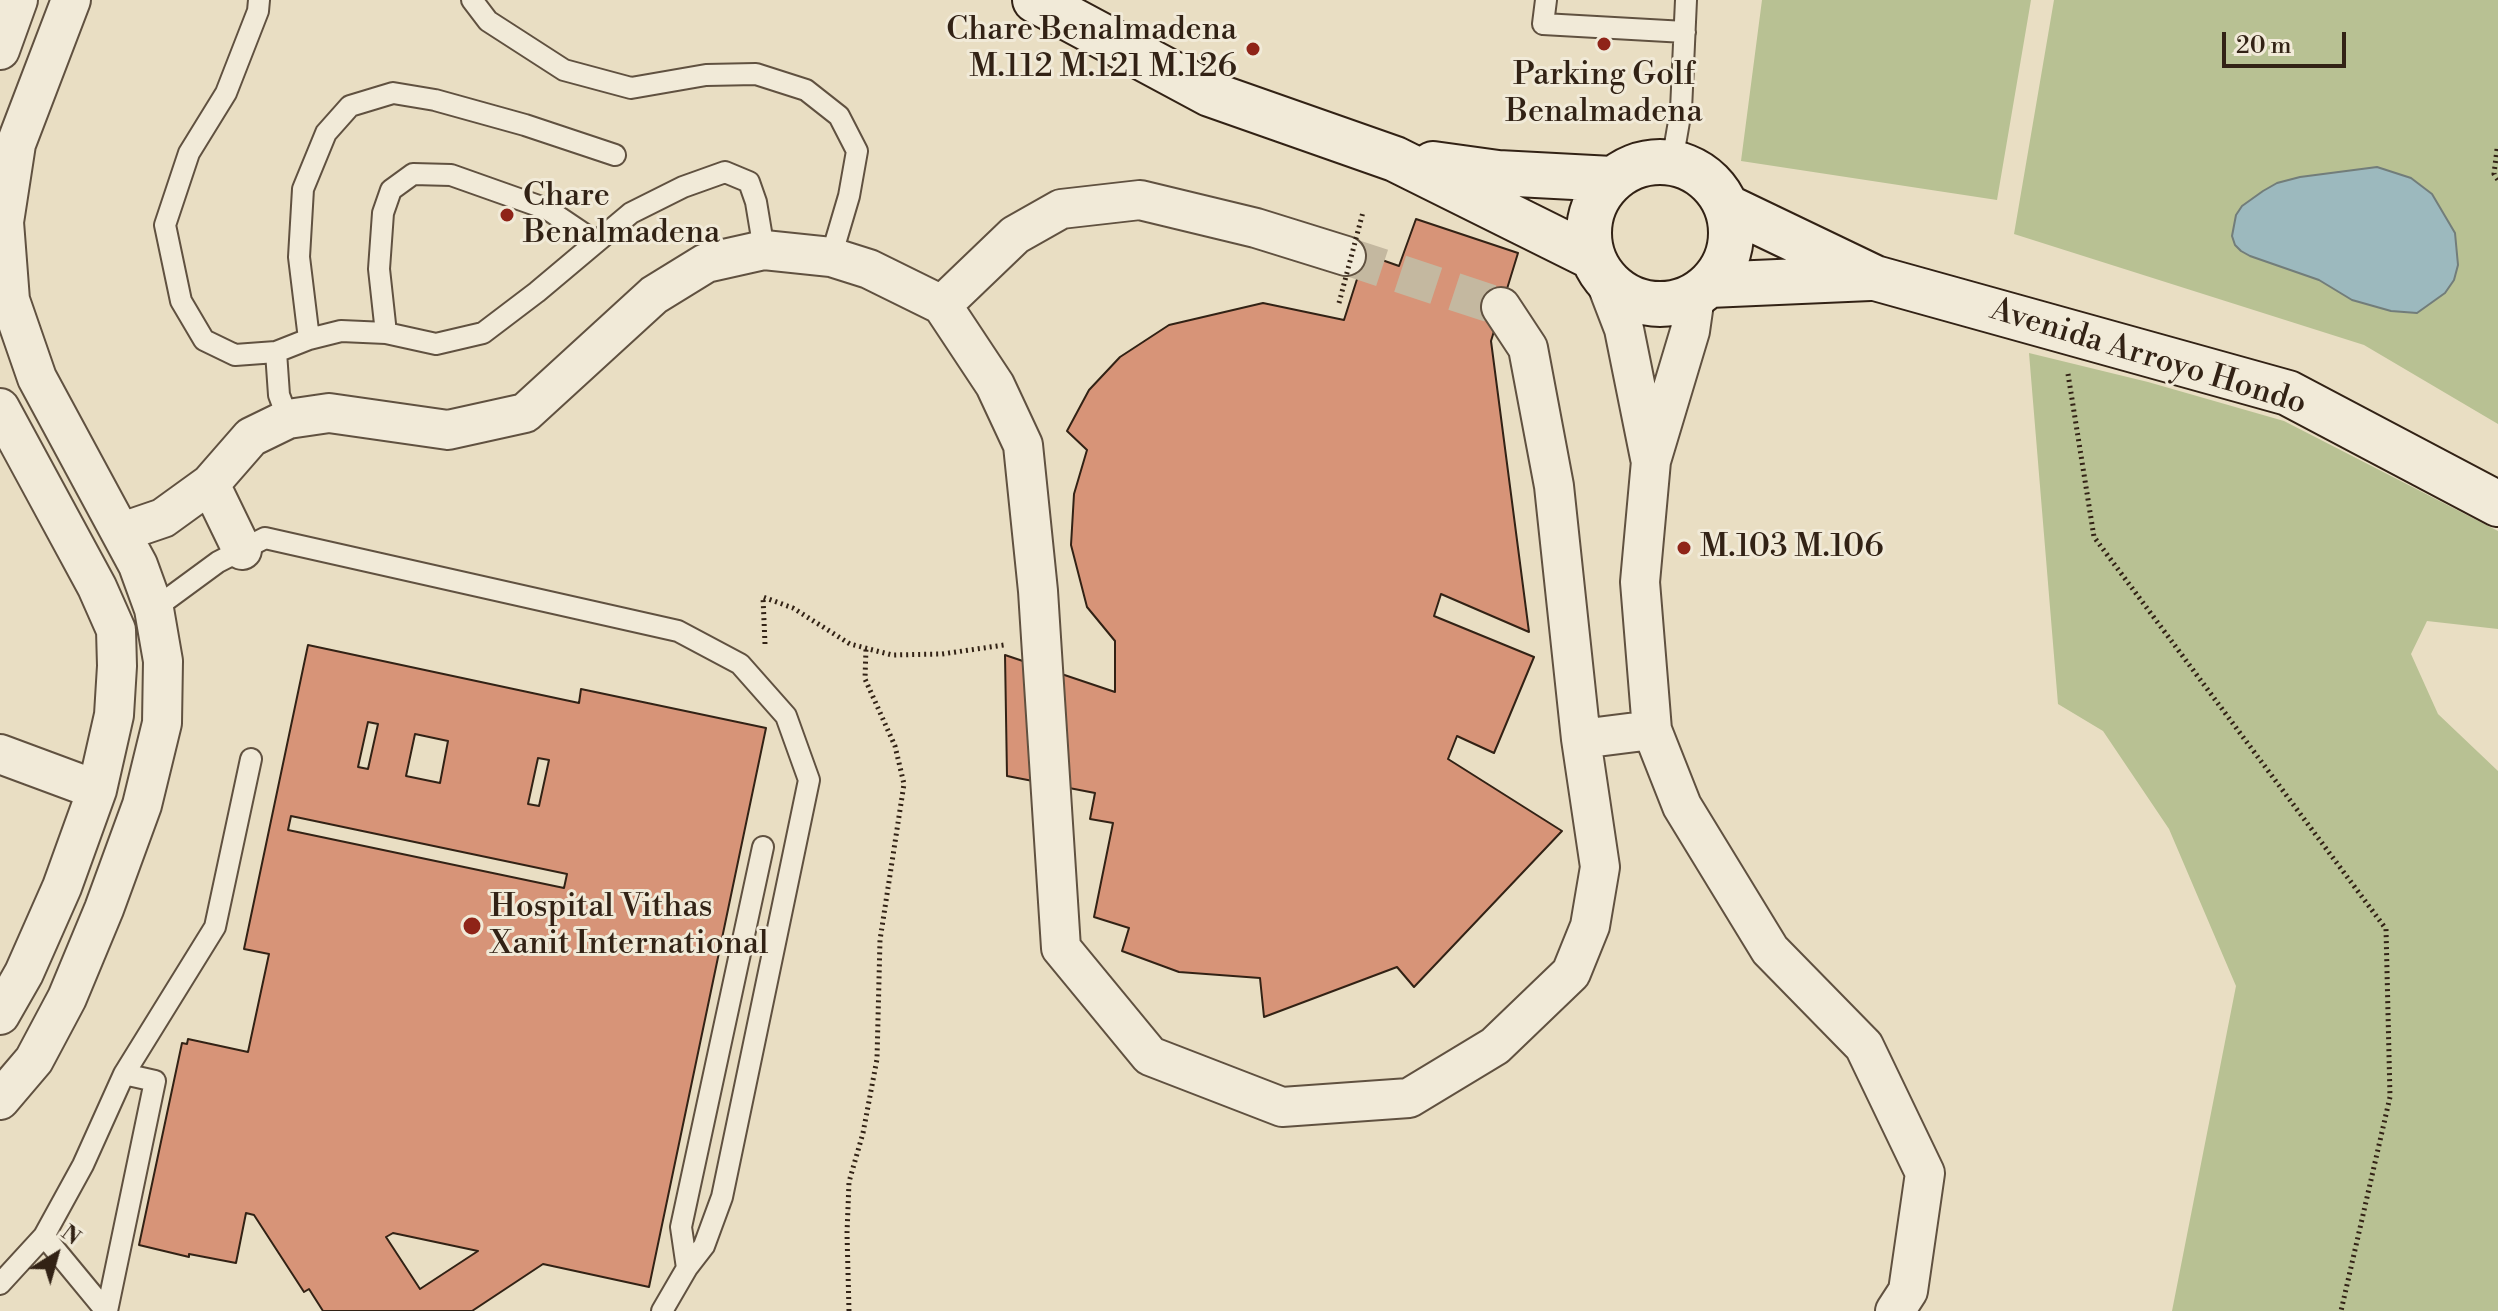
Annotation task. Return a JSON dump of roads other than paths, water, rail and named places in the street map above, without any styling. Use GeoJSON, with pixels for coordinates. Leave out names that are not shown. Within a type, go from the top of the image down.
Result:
{"type":"FeatureCollection","features":[{"type":"Feature","properties":{"kind":"main road"},"geometry":{"type":"LineString","coordinates":[[1035,0],[1210,94],[1395,159],[1598,267],[1630,298],[1663,305],[1702,290],[1726,262],[1732,234],[1727,207],[1714,186],[1695,171],[1672,162],[1630,168],[1612,179],[1598,195],[1590,215],[1588,237],[1598,267]]}},
{"type":"Feature","properties":{"kind":"main road"},"geometry":{"type":"LineString","coordinates":[[1395,159],[1498,173],[1612,179]]}},
{"type":"Feature","properties":{"kind":"main road","name":"Avenida Arroyo Hondo"},"geometry":{"type":"LineString","coordinates":[[1727,207],[1875,278],[2288,393],[2498,504]]}},
{"type":"Feature","properties":{"kind":"main road","name":"Avenida Arroyo Hondo"},"geometry":{"type":"LineString","coordinates":[[1702,290],[1875,278]]}},
{"type":"Feature","properties":{"kind":"street"},"geometry":{"type":"LineString","coordinates":[[0,50],[18,0]]}},
{"type":"Feature","properties":{"kind":"street"},"geometry":{"type":"LineString","coordinates":[[0,1100],[34,1060],[67,998],[142,805],[162,723],[163,661],[154,609],[122,532],[37,378],[10,300],[4,222],[16,144],[71,0]]}},
{"type":"Feature","properties":{"kind":"street"},"geometry":{"type":"LineString","coordinates":[[942,305],[1015,235],[1061,209],[1140,200],[1256,228],[1346,256]]}},
{"type":"Feature","properties":{"kind":"street"},"geometry":{"type":"LineString","coordinates":[[122,532],[163,518],[210,484],[251,437],[288,419],[329,413],[448,430],[525,413],[654,295],[706,263],[764,250],[831,257],[869,269],[942,305],[995,385],[1023,445],[1041,640],[1061,948],[1150,1056],[1282,1107],[1409,1098],[1495,1046],[1571,973],[1590,926],[1600,867],[1581,739],[1551,471],[1528,348],[1501,307]]}},
{"type":"Feature","properties":{"kind":"street"},"geometry":{"type":"LineString","coordinates":[[1598,267],[1624,329],[1651,461]]}},
{"type":"Feature","properties":{"kind":"street"},"geometry":{"type":"LineString","coordinates":[[1702,290],[1651,461],[1640,582],[1652,730],[1682,806],[1770,950],[1864,1046],[1925,1173],[1908,1291],[1895,1311]]}},
{"type":"Feature","properties":{"kind":"street"},"geometry":{"type":"LineString","coordinates":[[0,408],[97,587],[116,630],[117,666],[114,715],[97,790],[62,887],[24,973],[0,1015]]}},
{"type":"Feature","properties":{"kind":"street"},"geometry":{"type":"LineString","coordinates":[[210,484],[242,550]]}},
{"type":"Feature","properties":{"kind":"street"},"geometry":{"type":"LineString","coordinates":[[1581,739],[1652,730]]}},
{"type":"Feature","properties":{"kind":"street"},"geometry":{"type":"LineString","coordinates":[[0,754],[97,790]]}},
{"type":"Feature","properties":{"kind":"lane"},"geometry":{"type":"LineString","coordinates":[[259,0],[258,11],[226,93],[189,153],[165,225],[181,301],[204,340],[235,355],[276,352],[341,331],[386,333],[436,344],[483,333],[631,213],[683,187],[725,172],[749,182],[760,217],[764,250]]}},
{"type":"Feature","properties":{"kind":"lane"},"geometry":{"type":"LineString","coordinates":[[472,0],[488,21],[564,70],[604,81],[631,88],[706,75],[756,74],[806,90],[839,116],[857,151],[849,196],[831,257]]}},
{"type":"Feature","properties":{"kind":"lane"},"geometry":{"type":"LineString","coordinates":[[1546,0],[1543,24],[1685,32]]}},
{"type":"Feature","properties":{"kind":"lane"},"geometry":{"type":"LineString","coordinates":[[1672,162],[1681,110],[1686,0]]}},
{"type":"Feature","properties":{"kind":"lane"},"geometry":{"type":"LineString","coordinates":[[309,339],[299,257],[303,189],[326,133],[350,106],[393,93],[435,100],[615,155]]}},
{"type":"Feature","properties":{"kind":"lane"},"geometry":{"type":"LineString","coordinates":[[386,333],[379,269],[383,213],[391,190],[413,174],[451,175],[547,209],[596,242]]}},
{"type":"Feature","properties":{"kind":"lane"},"geometry":{"type":"LineString","coordinates":[[276,352],[279,395],[288,419]]}},
{"type":"Feature","properties":{"kind":"lane"},"geometry":{"type":"LineString","coordinates":[[154,609],[218,562],[265,538],[678,631],[740,664],[786,716],[809,780],[722,1197],[704,1246],[662,1311]]}},
{"type":"Feature","properties":{"kind":"lane"},"geometry":{"type":"LineString","coordinates":[[0,1284],[44,1236],[83,1165],[124,1074],[215,927],[251,759]]}},
{"type":"Feature","properties":{"kind":"lane"},"geometry":{"type":"LineString","coordinates":[[687,1268],[681,1227],[763,847]]}},
{"type":"Feature","properties":{"kind":"lane"},"geometry":{"type":"LineString","coordinates":[[106,1311],[155,1081],[124,1074]]}},
{"type":"Feature","properties":{"kind":"lane"},"geometry":{"type":"LineString","coordinates":[[44,1236],[106,1311]]}},
{"type":"Feature","properties":{"kind":"water"},"geometry":{"type":"Polygon","coordinates":[[[2377,167],[2411,178],[2432,194],[2455,233],[2458,265],[2454,280],[2445,293],[2417,313],[2391,311],[2352,300],[2319,280],[2250,256],[2235,245],[2232,236],[2236,215],[2242,206],[2277,183],[2377,167]]]}},
{"type":"Feature","properties":{"kind":"tunnel"},"geometry":{"type":"LineString","coordinates":[[1346,256],[1501,307]]}},
{"type":"Feature","properties":{"kind":"place","name":"Parking Golf Benalmadena"},"geometry":{"type":"Point","coordinates":[1604,44]}},
{"type":"Feature","properties":{"kind":"place","name":"Chare Benalmadena M.112 M.121 M.126"},"geometry":{"type":"Point","coordinates":[1253,49]}},
{"type":"Feature","properties":{"kind":"place","name":"Chare Benalmadena"},"geometry":{"type":"Point","coordinates":[507,215]}},
{"type":"Feature","properties":{"kind":"place","name":"M.103 M.106"},"geometry":{"type":"Point","coordinates":[1684,548]}},
{"type":"Feature","properties":{"kind":"place","name":"Hospital Vithas Xanit International"},"geometry":{"type":"Point","coordinates":[472,926]}}]}
